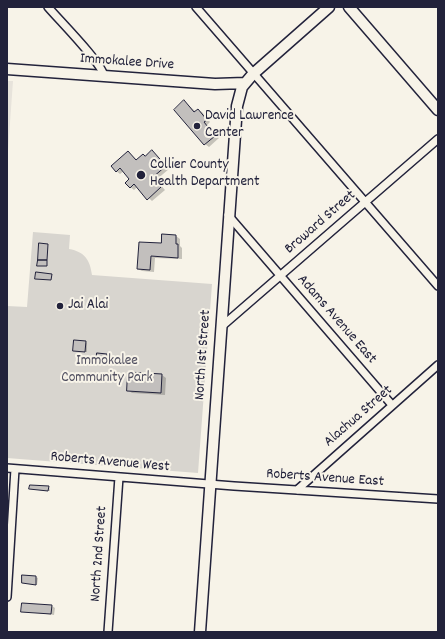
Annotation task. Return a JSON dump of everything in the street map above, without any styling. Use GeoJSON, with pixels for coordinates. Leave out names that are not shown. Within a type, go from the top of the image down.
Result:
{"type":"FeatureCollection","features":[{"type":"Feature","properties":{"kind":"street"},"geometry":{"type":"LineString","coordinates":[[48,7],[96,62],[104,76]]}},
{"type":"Feature","properties":{"kind":"street"},"geometry":{"type":"LineString","coordinates":[[196,7],[438,286]]}},
{"type":"Feature","properties":{"kind":"street"},"geometry":{"type":"LineString","coordinates":[[245,83],[253,74],[329,7]]}},
{"type":"Feature","properties":{"kind":"street"},"geometry":{"type":"LineString","coordinates":[[349,7],[438,110]]}},
{"type":"Feature","properties":{"kind":"street","name":"Immokalee Drive"},"geometry":{"type":"LineString","coordinates":[[7,69],[215,84],[245,83]]}},
{"type":"Feature","properties":{"kind":"street","name":"North 1st Street"},"geometry":{"type":"LineString","coordinates":[[200,632],[228,215],[237,106],[242,87],[245,83]]}},
{"type":"Feature","properties":{"kind":"street","name":"Broward Street"},"geometry":{"type":"LineString","coordinates":[[221,327],[438,139]]}},
{"type":"Feature","properties":{"kind":"street","name":"Adams Avenue East"},"geometry":{"type":"LineString","coordinates":[[228,215],[392,405]]}},
{"type":"Feature","properties":{"kind":"street","name":"Alachua Street"},"geometry":{"type":"LineString","coordinates":[[297,490],[438,365]]}},
{"type":"Feature","properties":{"kind":"street","name":"Roberts Avenue West"},"geometry":{"type":"LineString","coordinates":[[7,468],[211,484]]}},
{"type":"Feature","properties":{"kind":"street"},"geometry":{"type":"LineString","coordinates":[[7,598],[15,469]]}},
{"type":"Feature","properties":{"kind":"street","name":"North 2nd Street"},"geometry":{"type":"LineString","coordinates":[[108,632],[119,477]]}},
{"type":"Feature","properties":{"kind":"street","name":"Roberts Avenue East"},"geometry":{"type":"LineString","coordinates":[[211,484],[438,499]]}},
{"type":"Feature","properties":{"kind":"shaded area"},"geometry":{"type":"Polygon","coordinates":[[[7,81],[13,81],[7,165],[7,81]]]}},
{"type":"Feature","properties":{"kind":"green space","name":"Immokalee Community Park"},"geometry":{"type":"Polygon","coordinates":[[[33,232],[70,235],[69,249],[79,252],[86,258],[90,265],[92,275],[212,284],[198,473],[7,458],[7,306],[27,307],[33,232]]]}},
{"type":"Feature","properties":{"kind":"building","name":"David Lawrence Center"},"geometry":{"type":"Polygon","coordinates":[[[184,100],[194,112],[198,109],[207,120],[204,122],[215,136],[204,145],[174,110],[184,100]]]}},
{"type":"Feature","properties":{"kind":"building","name":"Collier County Health Department"},"geometry":{"type":"Polygon","coordinates":[[[152,150],[166,166],[153,177],[161,187],[147,200],[134,184],[130,188],[125,183],[129,179],[120,168],[116,172],[111,166],[128,151],[136,160],[143,154],[145,156],[152,150]]]}},
{"type":"Feature","properties":{"kind":"building"},"geometry":{"type":"Polygon","coordinates":[[[162,234],[176,235],[176,244],[178,244],[178,258],[151,256],[150,270],[137,269],[139,242],[161,243],[162,234]]]}},
{"type":"Feature","properties":{"kind":"building"},"geometry":{"type":"Polygon","coordinates":[[[39,243],[48,244],[47,260],[38,260],[39,243]]]}},
{"type":"Feature","properties":{"kind":"building"},"geometry":{"type":"Polygon","coordinates":[[[38,260],[47,260],[47,266],[37,266],[38,260]]]}},
{"type":"Feature","properties":{"kind":"building"},"geometry":{"type":"Polygon","coordinates":[[[36,272],[52,274],[51,280],[35,279],[36,272]]]}},
{"type":"Feature","properties":{"kind":"building"},"geometry":{"type":"Polygon","coordinates":[[[74,340],[86,341],[85,352],[73,351],[74,340]]]}},
{"type":"Feature","properties":{"kind":"building"},"geometry":{"type":"Polygon","coordinates":[[[97,353],[107,354],[107,364],[96,363],[97,353]]]}},
{"type":"Feature","properties":{"kind":"building"},"geometry":{"type":"Polygon","coordinates":[[[128,372],[162,374],[161,393],[127,391],[128,372]]]}},
{"type":"Feature","properties":{"kind":"building"},"geometry":{"type":"Polygon","coordinates":[[[30,485],[49,486],[48,491],[29,489],[30,485]]]}},
{"type":"Feature","properties":{"kind":"building"},"geometry":{"type":"Polygon","coordinates":[[[22,575],[36,576],[36,585],[22,583],[22,575]]]}},
{"type":"Feature","properties":{"kind":"building"},"geometry":{"type":"Polygon","coordinates":[[[22,603],[52,605],[51,614],[21,612],[22,603]]]}},
{"type":"Feature","properties":{"kind":"place","name":"David Lawrence Center"},"geometry":{"type":"Point","coordinates":[197,126]}},
{"type":"Feature","properties":{"kind":"place","name":"Collier County Health Department"},"geometry":{"type":"Point","coordinates":[141,175]}},
{"type":"Feature","properties":{"kind":"place","name":"Jai Alai"},"geometry":{"type":"Point","coordinates":[60,306]}}]}
